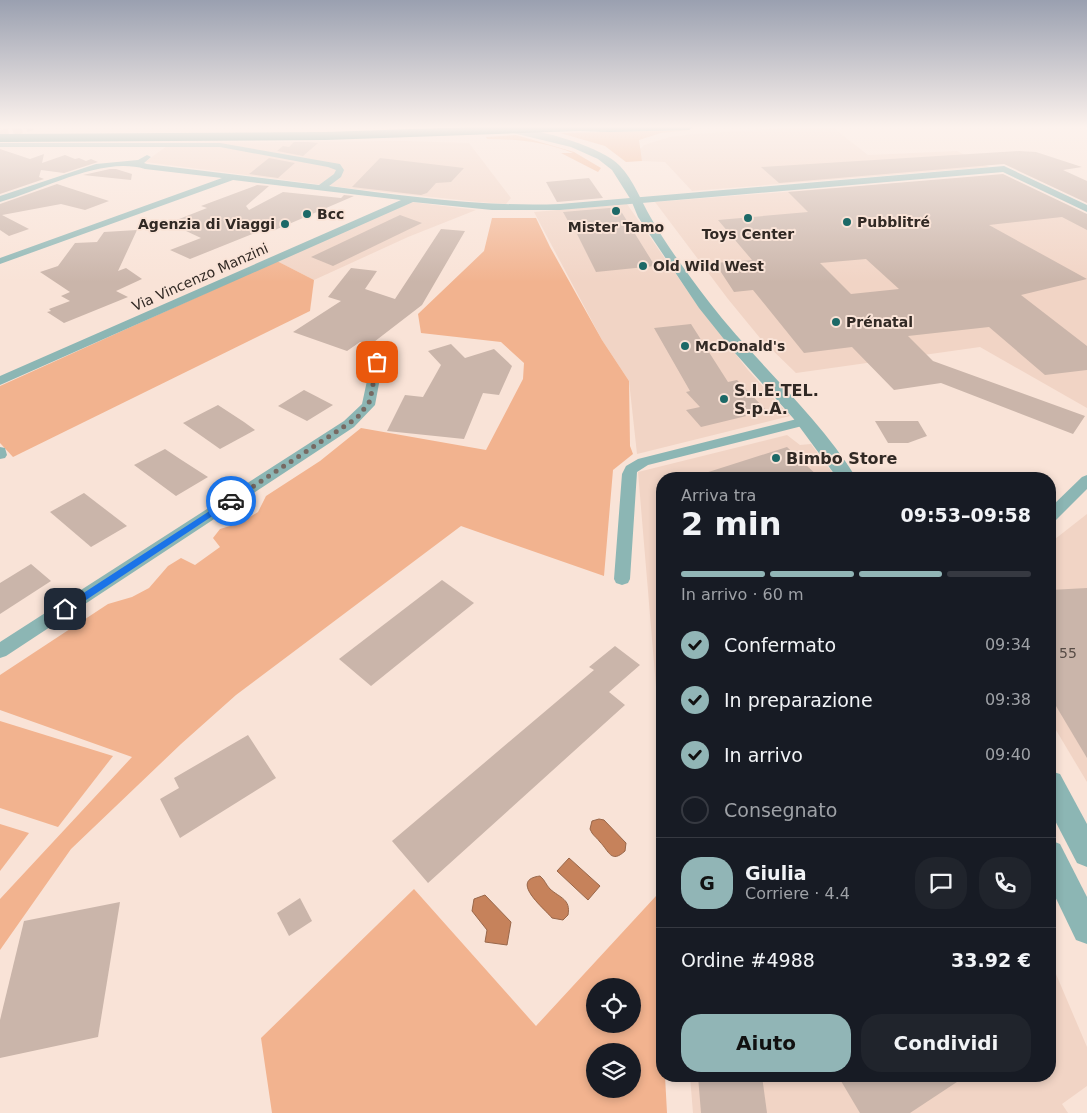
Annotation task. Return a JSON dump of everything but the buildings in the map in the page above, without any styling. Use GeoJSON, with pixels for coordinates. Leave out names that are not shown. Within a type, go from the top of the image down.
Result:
{"type":"FeatureCollection","features":[{"type":"Feature","properties":{"kind":"street"},"geometry":{"type":"LineString","coordinates":[[0,200],[65,178]]}},
{"type":"Feature","properties":{"kind":"street"},"geometry":{"type":"LineString","coordinates":[[0,261],[230,178]]}},
{"type":"Feature","properties":{"kind":"street"},"geometry":{"type":"LineString","coordinates":[[240,178],[412,199],[511,208],[553,208],[898,178]]}},
{"type":"Feature","properties":{"kind":"street"},"geometry":{"type":"LineString","coordinates":[[320,188],[333,178]]}},
{"type":"Feature","properties":{"kind":"street"},"geometry":{"type":"LineString","coordinates":[[623,178],[716,305],[815,415],[859,472]]}},
{"type":"Feature","properties":{"kind":"street"},"geometry":{"type":"LineString","coordinates":[[1023,178],[1087,209]]}},
{"type":"Feature","properties":{"kind":"street","name":"Via Vincenzo Manzini"},"geometry":{"type":"LineString","coordinates":[[0,382],[412,199]]}},
{"type":"Feature","properties":{"kind":"street"},"geometry":{"type":"LineString","coordinates":[[637,200],[644,217],[704,305],[741,350],[806,421],[843,472]]}},
{"type":"Feature","properties":{"kind":"street"},"geometry":{"type":"LineString","coordinates":[[0,651],[350,424],[368,405],[377,362]]}},
{"type":"Feature","properties":{"kind":"street"},"geometry":{"type":"LineString","coordinates":[[622,579],[628,477],[631,468],[643,462],[806,421]]}},
{"type":"Feature","properties":{"kind":"street"},"geometry":{"type":"LineString","coordinates":[[1056,511],[1087,480]]}},
{"type":"Feature","properties":{"kind":"street"},"geometry":{"type":"LineString","coordinates":[[1056,794],[1087,853]]}},
{"type":"Feature","properties":{"kind":"street"},"geometry":{"type":"LineString","coordinates":[[1056,866],[1087,929]]}},
{"type":"Feature","properties":{"kind":"shaded area"},"geometry":{"type":"Polygon","coordinates":[[[269,178],[496,178],[511,198],[506,204],[355,189],[269,178]]]}},
{"type":"Feature","properties":{"kind":"shaded area"},"geometry":{"type":"Polygon","coordinates":[[[680,178],[854,178],[692,191],[680,178]]]}},
{"type":"Feature","properties":{"kind":"shaded area"},"geometry":{"type":"Polygon","coordinates":[[[966,178],[1010,178],[1087,215],[1087,408],[980,347],[796,373],[760,338],[655,202],[966,178]]]}},
{"type":"Feature","properties":{"kind":"shaded area"},"geometry":{"type":"Polygon","coordinates":[[[411,202],[476,210],[408,237],[314,280],[277,261],[411,202]]]}},
{"type":"Feature","properties":{"kind":"shaded area"},"geometry":{"type":"Polygon","coordinates":[[[627,204],[696,303],[748,370],[790,416],[637,454],[629,381],[602,340],[534,212],[627,204]]]}},
{"type":"Feature","properties":{"kind":"shaded area"},"geometry":{"type":"Polygon","coordinates":[[[492,218],[536,218],[602,340],[629,381],[630,446],[633,454],[613,470],[604,576],[461,526],[236,695],[181,744],[71,849],[0,950],[0,899],[132,757],[0,710],[0,675],[108,604],[132,597],[149,588],[168,566],[181,558],[195,565],[220,547],[213,538],[220,529],[240,523],[258,512],[266,496],[320,461],[361,428],[486,450],[523,379],[524,363],[501,342],[421,333],[418,314],[484,251],[492,218]]]}},
{"type":"Feature","properties":{"kind":"shaded area"},"geometry":{"type":"Polygon","coordinates":[[[277,261],[314,280],[310,311],[13,457],[0,443],[0,386],[277,261]]]}},
{"type":"Feature","properties":{"kind":"shaded area"},"geometry":{"type":"Polygon","coordinates":[[[787,435],[800,445],[811,444],[832,472],[656,472],[656,686],[638,472],[787,435]]]}},
{"type":"Feature","properties":{"kind":"shaded area"},"geometry":{"type":"Polygon","coordinates":[[[1087,514],[1087,782],[1056,730],[1056,538],[1087,514]]]}},
{"type":"Feature","properties":{"kind":"shaded area"},"geometry":{"type":"Polygon","coordinates":[[[0,721],[113,756],[58,827],[0,808],[0,721]]]}},
{"type":"Feature","properties":{"kind":"shaded area"},"geometry":{"type":"Polygon","coordinates":[[[604,820],[626,843],[625,851],[620,855],[611,855],[592,833],[590,829],[592,821],[604,820]]]}},
{"type":"Feature","properties":{"kind":"shaded area"},"geometry":{"type":"Polygon","coordinates":[[[0,824],[29,833],[0,871],[0,824]]]}},
{"type":"Feature","properties":{"kind":"shaded area"},"geometry":{"type":"Polygon","coordinates":[[[569,858],[600,886],[588,900],[557,871],[569,858]]]}},
{"type":"Feature","properties":{"kind":"shaded area"},"geometry":{"type":"Polygon","coordinates":[[[540,876],[550,889],[564,899],[568,905],[568,915],[563,920],[552,918],[531,895],[527,883],[531,879],[540,876]]]}},
{"type":"Feature","properties":{"kind":"shaded area"},"geometry":{"type":"Polygon","coordinates":[[[414,889],[536,1026],[656,896],[656,1082],[665,1082],[667,1113],[272,1113],[261,1038],[414,889]]]}},
{"type":"Feature","properties":{"kind":"shaded area"},"geometry":{"type":"Polygon","coordinates":[[[485,895],[511,922],[507,945],[485,942],[487,930],[472,911],[474,899],[485,895]]]}},
{"type":"Feature","properties":{"kind":"shaded area"},"geometry":{"type":"Polygon","coordinates":[[[1056,974],[1087,1047],[1087,1086],[1062,1104],[1068,1113],[693,1113],[690,1082],[1056,1082],[1056,974]]]}},
{"type":"Feature","properties":{"kind":"way so far"},"geometry":{"type":"LineString","coordinates":[[231,501],[357,418],[370,401],[377,362]]}},
{"type":"Feature","properties":{"kind":"place","name":"Mister Tamo"},"geometry":{"type":"Point","coordinates":[616,211]}},
{"type":"Feature","properties":{"kind":"place","name":"Bcc"},"geometry":{"type":"Point","coordinates":[307,214]}},
{"type":"Feature","properties":{"kind":"place","name":"Toys Center"},"geometry":{"type":"Point","coordinates":[748,218]}},
{"type":"Feature","properties":{"kind":"place","name":"Pubblitré"},"geometry":{"type":"Point","coordinates":[847,222]}},
{"type":"Feature","properties":{"kind":"place","name":"Agenzia di Viaggi"},"geometry":{"type":"Point","coordinates":[285,224]}},
{"type":"Feature","properties":{"kind":"place","name":"Old Wild West"},"geometry":{"type":"Point","coordinates":[643,266]}},
{"type":"Feature","properties":{"kind":"place","name":"Prénatal"},"geometry":{"type":"Point","coordinates":[836,322]}},
{"type":"Feature","properties":{"kind":"place","name":"McDonald's"},"geometry":{"type":"Point","coordinates":[685,346]}},
{"type":"Feature","properties":{"kind":"place","name":"S.I.E.TEL. S.p.A."},"geometry":{"type":"Point","coordinates":[724,399]}},
{"type":"Feature","properties":{"kind":"place","name":"Bimbo Store"},"geometry":{"type":"Point","coordinates":[776,458]}},
{"type":"Feature","properties":{"kind":"route"},"geometry":{"type":"LineString","coordinates":[[65,609],[231,501]]}}]}
